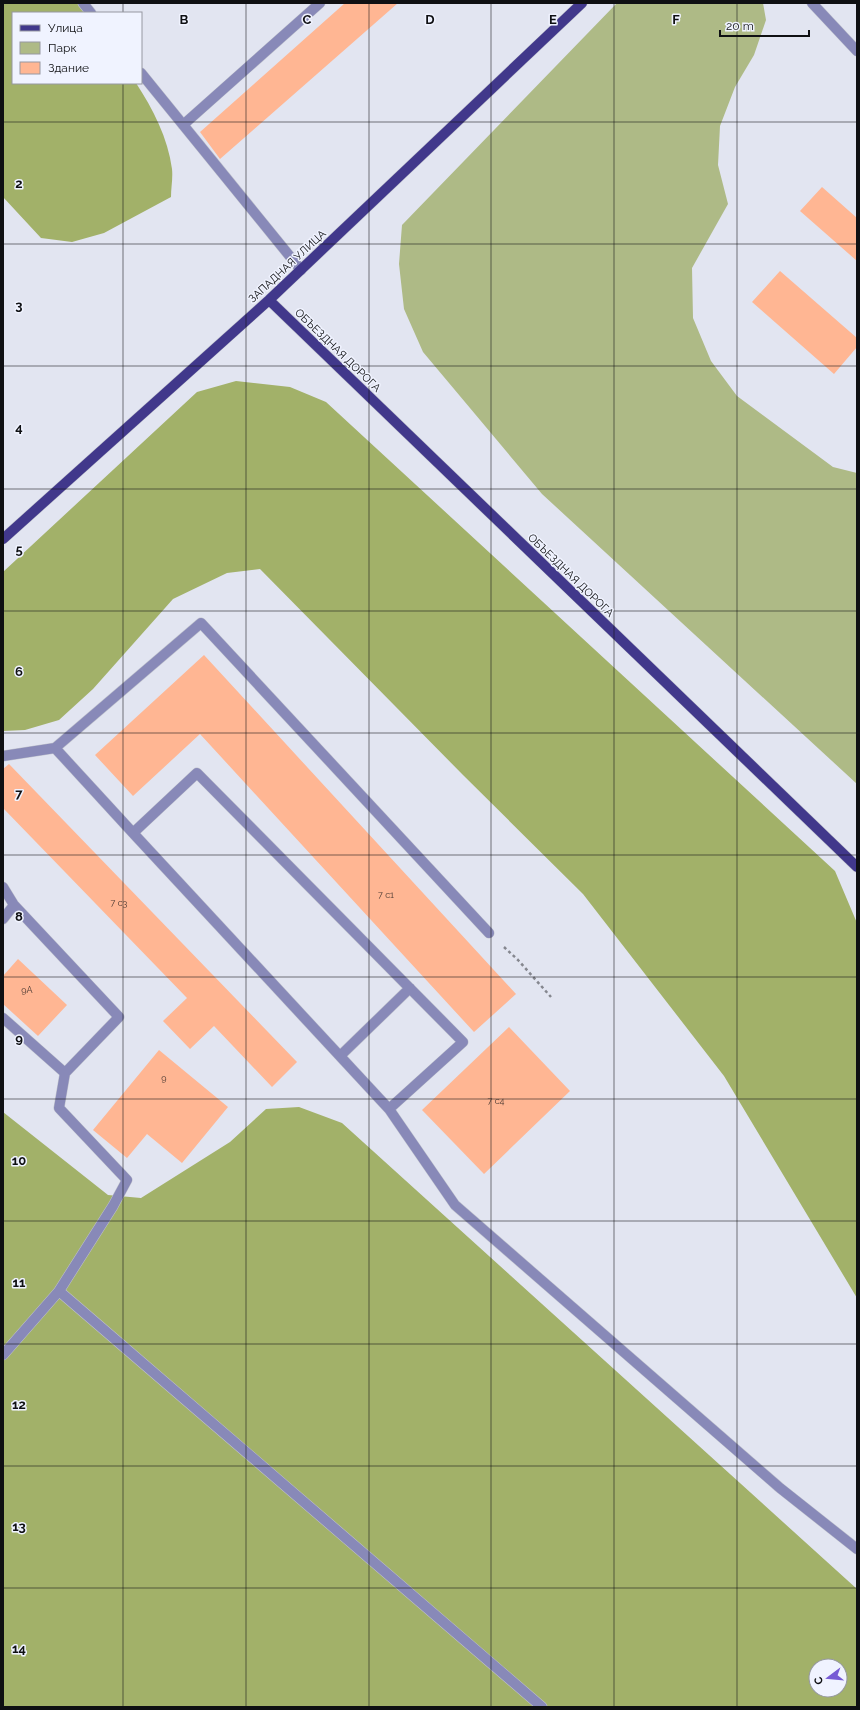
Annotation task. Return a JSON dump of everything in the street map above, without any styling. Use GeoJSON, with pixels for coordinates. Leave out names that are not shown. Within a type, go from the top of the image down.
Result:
{"type":"FeatureCollection","features":[{"type":"Feature","properties":{"kind":"main road","name":"ЗАПАДНАЯ УЛИЦА"},"geometry":{"type":"LineString","coordinates":[[3,539],[269,300],[582,3]]}},
{"type":"Feature","properties":{"kind":"main road","name":"ОБЪЕЗДНАЯ ДОРОГА"},"geometry":{"type":"LineString","coordinates":[[269,300],[857,867]]}},
{"type":"Feature","properties":{"kind":"street"},"geometry":{"type":"LineString","coordinates":[[83,3],[91,12]]}},
{"type":"Feature","properties":{"kind":"street"},"geometry":{"type":"LineString","coordinates":[[183,125],[320,3]]}},
{"type":"Feature","properties":{"kind":"street"},"geometry":{"type":"LineString","coordinates":[[812,3],[857,52]]}},
{"type":"Feature","properties":{"kind":"street"},"geometry":{"type":"LineString","coordinates":[[142,74],[301,270]]}},
{"type":"Feature","properties":{"kind":"street"},"geometry":{"type":"LineString","coordinates":[[3,756],[55,748],[201,623],[489,932]]}},
{"type":"Feature","properties":{"kind":"street"},"geometry":{"type":"LineString","coordinates":[[55,748],[132,833],[389,1109],[454,1205],[780,1488],[857,1549]]}},
{"type":"Feature","properties":{"kind":"street"},"geometry":{"type":"LineString","coordinates":[[132,833],[197,773],[463,1042],[389,1109]]}},
{"type":"Feature","properties":{"kind":"street"},"geometry":{"type":"LineString","coordinates":[[3,887],[14,905],[119,1017],[64,1074],[59,1108],[127,1180],[113,1206],[59,1291],[3,1355]]}},
{"type":"Feature","properties":{"kind":"street"},"geometry":{"type":"LineString","coordinates":[[3,919],[14,905]]}},
{"type":"Feature","properties":{"kind":"street"},"geometry":{"type":"LineString","coordinates":[[340,1056],[410,988]]}},
{"type":"Feature","properties":{"kind":"street"},"geometry":{"type":"LineString","coordinates":[[3,1018],[64,1074]]}},
{"type":"Feature","properties":{"kind":"street"},"geometry":{"type":"LineString","coordinates":[[59,1291],[542,1707]]}},
{"type":"Feature","properties":{"kind":"path"},"geometry":{"type":"LineString","coordinates":[[489,932],[518,960],[551,998]]}},
{"type":"Feature","properties":{"kind":"green space"},"geometry":{"type":"Polygon","coordinates":[[[3,3],[83,3],[89,12],[12,12],[12,84],[137,84],[154,113],[167,146],[172,169],[171,197],[104,233],[72,242],[41,238],[3,197],[3,3]]]}},
{"type":"Feature","properties":{"kind":"green space"},"geometry":{"type":"Polygon","coordinates":[[[617,3],[763,3],[766,20],[754,55],[735,87],[720,126],[718,165],[728,204],[692,268],[693,318],[711,361],[737,396],[833,467],[857,473],[857,784],[542,494],[423,352],[404,309],[399,264],[402,225],[617,3]]]}},
{"type":"Feature","properties":{"kind":"green space"},"geometry":{"type":"Polygon","coordinates":[[[236,381],[290,387],[326,402],[835,871],[857,923],[857,1298],[724,1076],[583,894],[463,775],[260,569],[227,573],[173,599],[93,689],[59,720],[25,730],[3,731],[3,572],[197,392],[236,381]]]}},
{"type":"Feature","properties":{"kind":"green space"},"geometry":{"type":"Polygon","coordinates":[[[299,1107],[342,1123],[857,1589],[857,1707],[3,1707],[3,1112],[108,1195],[141,1198],[230,1142],[266,1109],[299,1107]]]}},
{"type":"Feature","properties":{"kind":"building"},"geometry":{"type":"Polygon","coordinates":[[[345,3],[398,3],[220,159],[200,132],[345,3]]]}},
{"type":"Feature","properties":{"kind":"building"},"geometry":{"type":"Polygon","coordinates":[[[822,187],[857,218],[857,261],[800,211],[822,187]]]}},
{"type":"Feature","properties":{"kind":"building"},"geometry":{"type":"Polygon","coordinates":[[[780,271],[857,338],[857,347],[834,374],[752,302],[780,271]]]}},
{"type":"Feature","properties":{"kind":"building"},"geometry":{"type":"Polygon","coordinates":[[[204,655],[516,994],[474,1032],[200,734],[133,796],[95,755],[204,655]]]}},
{"type":"Feature","properties":{"kind":"building"},"geometry":{"type":"Polygon","coordinates":[[[9,764],[297,1062],[272,1087],[214,1026],[190,1049],[163,1021],[187,998],[3,808],[3,769],[9,764]]]}},
{"type":"Feature","properties":{"kind":"building"},"geometry":{"type":"Polygon","coordinates":[[[18,959],[67,1005],[38,1036],[3,1004],[3,976],[18,959]]]}},
{"type":"Feature","properties":{"kind":"building"},"geometry":{"type":"Polygon","coordinates":[[[509,1027],[570,1091],[484,1174],[422,1110],[509,1027]]]}},
{"type":"Feature","properties":{"kind":"building"},"geometry":{"type":"Polygon","coordinates":[[[159,1050],[228,1107],[182,1163],[147,1134],[127,1158],[93,1130],[159,1050]]]}}]}
